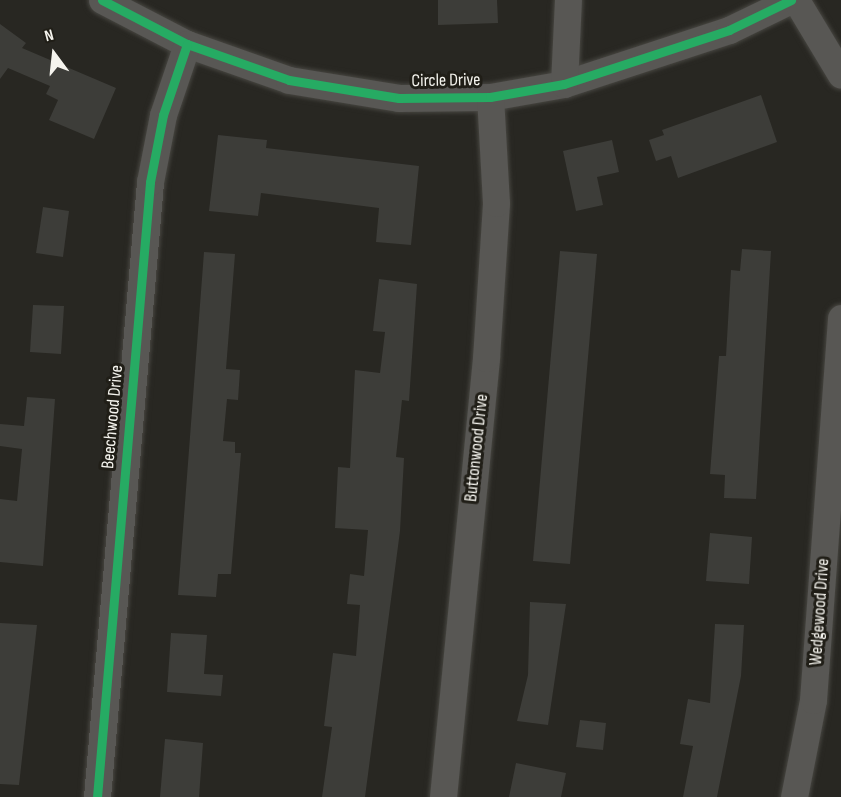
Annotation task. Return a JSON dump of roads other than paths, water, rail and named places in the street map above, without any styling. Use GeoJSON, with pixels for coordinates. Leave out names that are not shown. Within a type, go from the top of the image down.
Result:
{"type":"FeatureCollection","features":[{"type":"Feature","properties":{"kind":"street","name":"Circle Drive"},"geometry":{"type":"LineString","coordinates":[[102,0],[146,11],[187,44],[344,92],[399,98],[490,97],[564,84],[729,30],[793,0]]}},
{"type":"Feature","properties":{"kind":"street"},"geometry":{"type":"LineString","coordinates":[[564,84],[567,0]]}},
{"type":"Feature","properties":{"kind":"street"},"geometry":{"type":"LineString","coordinates":[[793,0],[841,75]]}},
{"type":"Feature","properties":{"kind":"street","name":"Beechwood Drive"},"geometry":{"type":"LineString","coordinates":[[97,797],[150,182],[163,115],[187,44]]}},
{"type":"Feature","properties":{"kind":"street","name":"Buttonwood Drive"},"geometry":{"type":"LineString","coordinates":[[443,797],[486,358],[496,203],[490,97]]}},
{"type":"Feature","properties":{"kind":"street","name":"Wedgewood Drive"},"geometry":{"type":"LineString","coordinates":[[794,797],[813,700],[841,318]]}}]}
